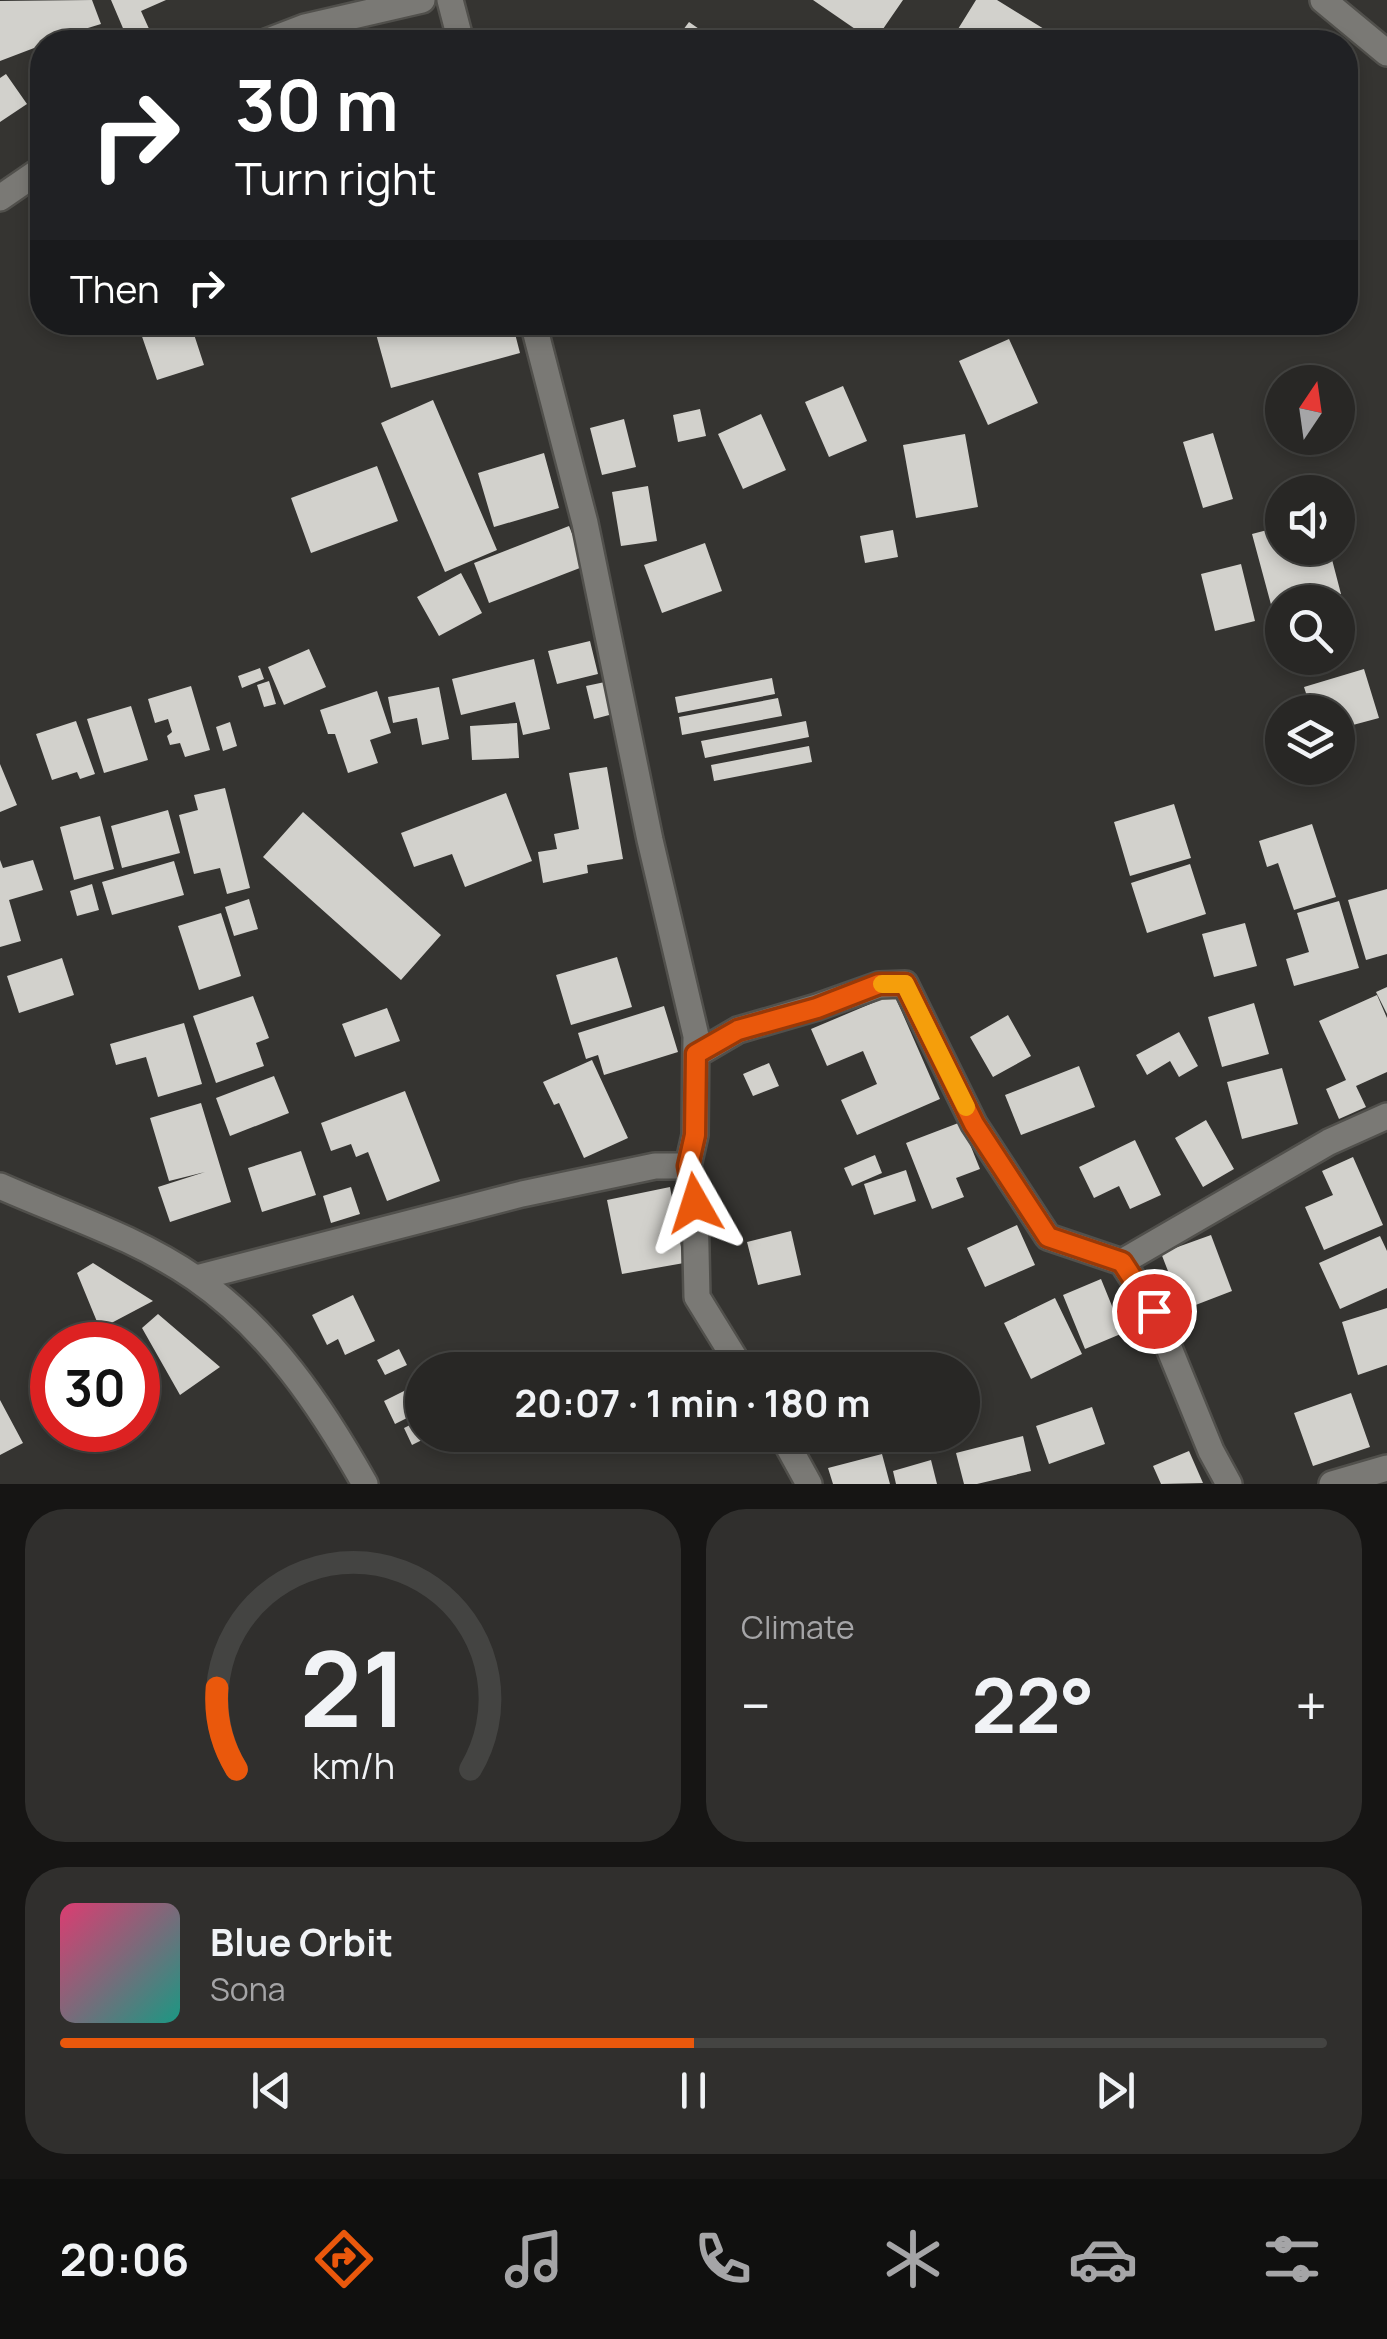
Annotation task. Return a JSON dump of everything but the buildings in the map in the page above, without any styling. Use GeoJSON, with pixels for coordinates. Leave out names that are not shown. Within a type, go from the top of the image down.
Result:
{"type":"FeatureCollection","features":[{"type":"Feature","properties":{"kind":"street"},"geometry":{"type":"LineString","coordinates":[[297,30],[422,0]]}},
{"type":"Feature","properties":{"kind":"street"},"geometry":{"type":"LineString","coordinates":[[450,0],[458,30]]}},
{"type":"Feature","properties":{"kind":"street"},"geometry":{"type":"LineString","coordinates":[[1323,0],[1387,53]]}},
{"type":"Feature","properties":{"kind":"street"},"geometry":{"type":"LineString","coordinates":[[0,198],[30,177]]}},
{"type":"Feature","properties":{"kind":"street"},"geometry":{"type":"LineString","coordinates":[[536,335],[585,523],[650,840],[696,1036],[695,1135],[688,1166],[695,1203],[698,1297],[731,1352]]}},
{"type":"Feature","properties":{"kind":"street"},"geometry":{"type":"LineString","coordinates":[[696,1054],[738,1030],[817,1008],[879,984],[905,984],[974,1124],[1048,1237],[1122,1262],[1154,1311],[1211,1451],[1229,1484]]}},
{"type":"Feature","properties":{"kind":"street"},"geometry":{"type":"LineString","coordinates":[[1122,1262],[1328,1142],[1387,1116]]}},
{"type":"Feature","properties":{"kind":"street"},"geometry":{"type":"LineString","coordinates":[[196,1278],[522,1194],[655,1166],[688,1166]]}},
{"type":"Feature","properties":{"kind":"street"},"geometry":{"type":"LineString","coordinates":[[0,1186],[127,1240],[196,1278],[265,1338],[326,1415],[365,1484]]}},
{"type":"Feature","properties":{"kind":"street"},"geometry":{"type":"LineString","coordinates":[[792,1452],[810,1484]]}},
{"type":"Feature","properties":{"kind":"street"},"geometry":{"type":"LineString","coordinates":[[1332,1484],[1387,1468]]}},
{"type":"Feature","properties":{"kind":"slow traffic"},"geometry":{"type":"LineString","coordinates":[[882,984],[905,984],[966,1107]]}},
{"type":"Feature","properties":{"kind":"route"},"geometry":{"type":"LineString","coordinates":[[695,1203],[688,1166],[695,1135],[696,1054],[738,1030],[817,1008],[879,984],[905,984],[974,1124],[1048,1237],[1122,1262],[1154,1311]]}}]}
